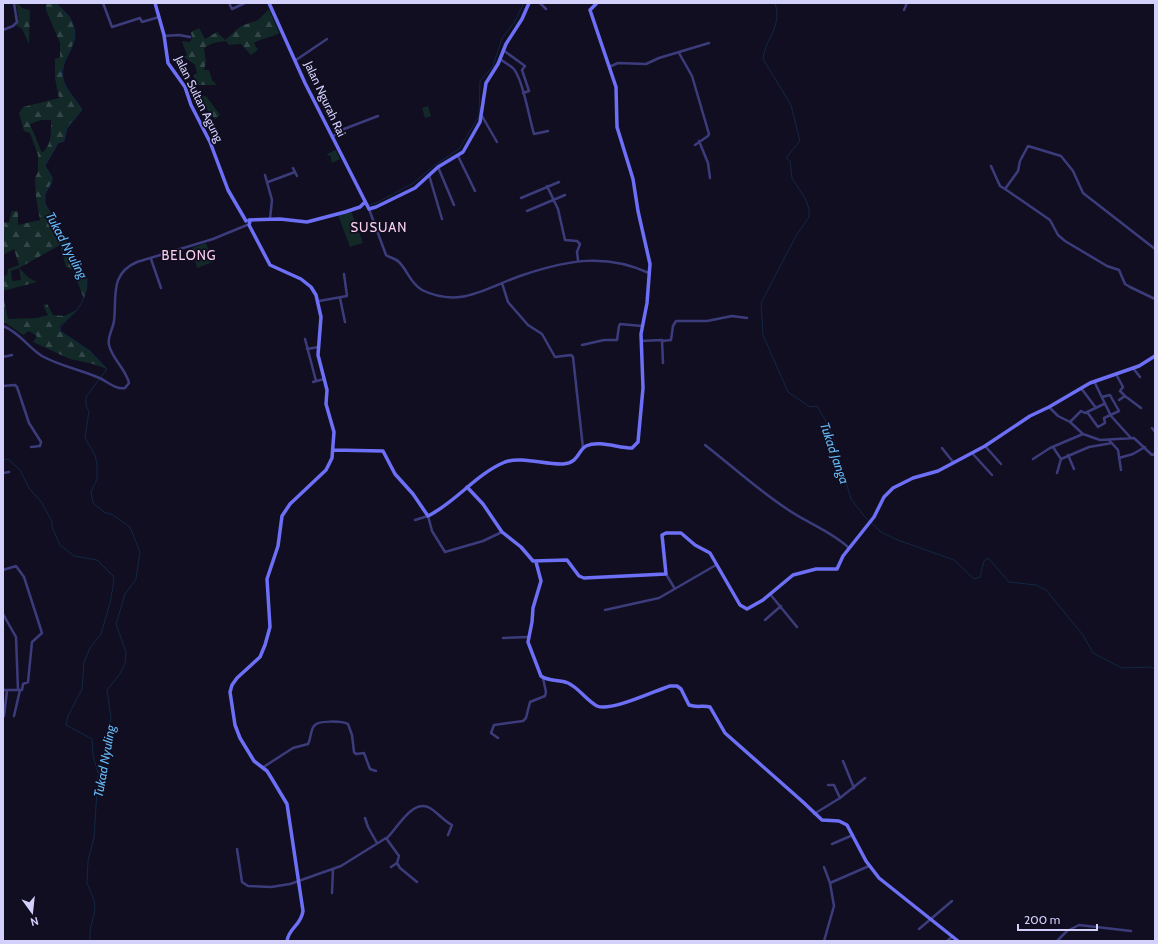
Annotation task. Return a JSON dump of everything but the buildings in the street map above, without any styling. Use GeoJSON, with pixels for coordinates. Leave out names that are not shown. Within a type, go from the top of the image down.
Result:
{"type":"FeatureCollection","features":[{"type":"Feature","properties":{"kind":"street"},"geometry":{"type":"LineString","coordinates":[[3,30],[13,26],[17,22],[14,3]]}},
{"type":"Feature","properties":{"kind":"street"},"geometry":{"type":"LineString","coordinates":[[103,3],[112,27],[140,18],[142,22],[159,17]]}},
{"type":"Feature","properties":{"kind":"street","name":"Jalan Sultan Agung"},"geometry":{"type":"LineString","coordinates":[[155,3],[164,36],[168,63],[185,87],[194,111],[210,142],[228,190],[270,266],[308,283],[314,290],[319,301]]}},
{"type":"Feature","properties":{"kind":"street"},"geometry":{"type":"LineString","coordinates":[[229,3],[232,9],[245,3]]}},
{"type":"Feature","properties":{"kind":"street","name":"Jalan Ngurah Rai"},"geometry":{"type":"LineString","coordinates":[[269,3],[332,137],[368,209]]}},
{"type":"Feature","properties":{"kind":"street"},"geometry":{"type":"LineString","coordinates":[[360,207],[368,209],[376,207],[410,190],[438,167],[458,156],[468,144],[482,116],[484,87],[500,59],[511,35],[522,20],[529,3]]}},
{"type":"Feature","properties":{"kind":"street"},"geometry":{"type":"LineString","coordinates":[[540,3],[546,8]]}},
{"type":"Feature","properties":{"kind":"street"},"geometry":{"type":"LineString","coordinates":[[583,448],[595,444],[632,448],[638,442],[643,388],[640,341],[647,303],[650,274],[633,179],[617,127],[616,87],[590,10],[597,3]]}},
{"type":"Feature","properties":{"kind":"street"},"geometry":{"type":"LineString","coordinates":[[904,10],[907,3]]}},
{"type":"Feature","properties":{"kind":"street"},"geometry":{"type":"LineString","coordinates":[[164,36],[179,35],[190,37]]}},
{"type":"Feature","properties":{"kind":"street"},"geometry":{"type":"LineString","coordinates":[[296,60],[327,39]]}},
{"type":"Feature","properties":{"kind":"street"},"geometry":{"type":"LineString","coordinates":[[609,67],[618,63],[646,64],[659,58],[709,43]]}},
{"type":"Feature","properties":{"kind":"street"},"geometry":{"type":"LineString","coordinates":[[503,50],[524,65],[522,70],[529,91],[524,94]]}},
{"type":"Feature","properties":{"kind":"street"},"geometry":{"type":"LineString","coordinates":[[679,53],[692,76],[709,134],[694,145]]}},
{"type":"Feature","properties":{"kind":"street"},"geometry":{"type":"LineString","coordinates":[[500,59],[514,70],[524,94],[534,134],[548,131]]}},
{"type":"Feature","properties":{"kind":"street"},"geometry":{"type":"LineString","coordinates":[[332,137],[342,130],[378,116]]}},
{"type":"Feature","properties":{"kind":"street"},"geometry":{"type":"LineString","coordinates":[[482,116],[497,142]]}},
{"type":"Feature","properties":{"kind":"street"},"geometry":{"type":"LineString","coordinates":[[699,141],[708,163],[710,178]]}},
{"type":"Feature","properties":{"kind":"street"},"geometry":{"type":"LineString","coordinates":[[1005,189],[1018,171],[1020,161],[1028,146],[1057,154],[1073,171],[1083,193],[1155,249]]}},
{"type":"Feature","properties":{"kind":"street"},"geometry":{"type":"LineString","coordinates":[[458,156],[475,191]]}},
{"type":"Feature","properties":{"kind":"street"},"geometry":{"type":"LineString","coordinates":[[991,166],[1000,186],[1050,220],[1058,235],[1065,241],[1107,266],[1119,270],[1125,284],[1155,299]]}},
{"type":"Feature","properties":{"kind":"street"},"geometry":{"type":"LineString","coordinates":[[438,167],[454,205]]}},
{"type":"Feature","properties":{"kind":"street"},"geometry":{"type":"LineString","coordinates":[[292,168],[297,176]]}},
{"type":"Feature","properties":{"kind":"street"},"geometry":{"type":"LineString","coordinates":[[268,182],[295,172]]}},
{"type":"Feature","properties":{"kind":"street"},"geometry":{"type":"LineString","coordinates":[[265,175],[272,200],[270,219]]}},
{"type":"Feature","properties":{"kind":"street"},"geometry":{"type":"LineString","coordinates":[[429,175],[442,219]]}},
{"type":"Feature","properties":{"kind":"street"},"geometry":{"type":"LineString","coordinates":[[521,198],[558,182]]}},
{"type":"Feature","properties":{"kind":"street"},"geometry":{"type":"LineString","coordinates":[[547,186],[560,215],[566,242],[575,241],[580,244],[577,252],[578,260]]}},
{"type":"Feature","properties":{"kind":"street"},"geometry":{"type":"LineString","coordinates":[[527,211],[565,195]]}},
{"type":"Feature","properties":{"kind":"street"},"geometry":{"type":"LineString","coordinates":[[3,326],[15,332],[31,348],[42,356],[72,370],[97,377],[121,389],[125,388],[128,384],[127,378],[112,353],[108,343],[114,319],[114,291],[117,283],[128,268],[137,262],[213,239],[247,223],[270,219],[307,222],[360,207],[365,202]]}},
{"type":"Feature","properties":{"kind":"street"},"geometry":{"type":"LineString","coordinates":[[368,209],[386,255],[400,263],[411,281],[421,289],[439,296],[462,298],[523,274],[578,260],[613,261],[650,274]]}},
{"type":"Feature","properties":{"kind":"street"},"geometry":{"type":"LineString","coordinates":[[151,259],[161,288]]}},
{"type":"Feature","properties":{"kind":"street"},"geometry":{"type":"LineString","coordinates":[[287,941],[289,933],[302,918],[303,902],[287,804],[278,786],[267,772],[254,761],[238,734],[232,707],[230,688],[237,678],[260,657],[265,645],[270,627],[267,582],[278,546],[282,516],[290,504],[326,470],[331,463],[334,450],[334,426],[326,404],[327,390],[318,355],[320,346],[321,318],[319,301],[340,298],[347,295],[344,274]]}},
{"type":"Feature","properties":{"kind":"street"},"geometry":{"type":"LineString","coordinates":[[415,520],[428,516],[448,505],[467,488],[505,462],[514,461],[564,464],[576,459],[583,448],[575,363],[573,357],[571,355],[555,356],[542,334],[528,324],[508,302],[502,283]]}},
{"type":"Feature","properties":{"kind":"street"},"geometry":{"type":"LineString","coordinates":[[340,298],[344,322]]}},
{"type":"Feature","properties":{"kind":"street"},"geometry":{"type":"LineString","coordinates":[[640,341],[671,340],[673,326],[676,321],[707,321],[732,316],[747,318]]}},
{"type":"Feature","properties":{"kind":"street"},"geometry":{"type":"LineString","coordinates":[[582,345],[604,340],[617,340],[618,326],[620,324],[642,326]]}},
{"type":"Feature","properties":{"kind":"street"},"geometry":{"type":"LineString","coordinates":[[304,339],[314,381],[324,379]]}},
{"type":"Feature","properties":{"kind":"street"},"geometry":{"type":"LineString","coordinates":[[662,341],[663,363]]}},
{"type":"Feature","properties":{"kind":"street"},"geometry":{"type":"LineString","coordinates":[[307,349],[320,346]]}},
{"type":"Feature","properties":{"kind":"street"},"geometry":{"type":"LineString","coordinates":[[3,357],[12,355]]}},
{"type":"Feature","properties":{"kind":"street"},"geometry":{"type":"LineString","coordinates":[[675,589],[666,574],[662,535],[666,533],[678,532],[683,534],[695,545],[710,553],[743,608],[753,606],[770,594],[793,574],[816,569],[835,570],[839,568],[849,548],[869,525],[884,497],[893,488],[913,478],[938,471],[985,446],[1030,416],[1049,407],[1081,387],[1093,381],[1133,368],[1155,356]]}},
{"type":"Feature","properties":{"kind":"street"},"geometry":{"type":"LineString","coordinates":[[1133,368],[1140,376]]}},
{"type":"Feature","properties":{"kind":"street"},"geometry":{"type":"LineString","coordinates":[[1116,373],[1123,387],[1120,391],[1141,408]]}},
{"type":"Feature","properties":{"kind":"street"},"geometry":{"type":"LineString","coordinates":[[1093,381],[1110,415],[1130,437]]}},
{"type":"Feature","properties":{"kind":"street"},"geometry":{"type":"LineString","coordinates":[[3,386],[15,385],[17,387],[30,424],[41,442],[40,446],[31,447]]}},
{"type":"Feature","properties":{"kind":"street"},"geometry":{"type":"LineString","coordinates":[[1081,387],[1096,408]]}},
{"type":"Feature","properties":{"kind":"street"},"geometry":{"type":"LineString","coordinates":[[1087,412],[1098,427],[1105,423],[1104,418],[1119,409],[1110,395],[1102,397]]}},
{"type":"Feature","properties":{"kind":"street"},"geometry":{"type":"LineString","coordinates":[[1119,400],[1125,396]]}},
{"type":"Feature","properties":{"kind":"street"},"geometry":{"type":"LineString","coordinates":[[1070,422],[1081,411],[1084,414],[1104,404]]}},
{"type":"Feature","properties":{"kind":"street"},"geometry":{"type":"LineString","coordinates":[[1049,407],[1058,416],[1070,422],[1083,434],[1100,440],[1130,437],[1136,438],[1152,455],[1155,454]]}},
{"type":"Feature","properties":{"kind":"street"},"geometry":{"type":"LineString","coordinates":[[1152,428],[1155,432]]}},
{"type":"Feature","properties":{"kind":"street"},"geometry":{"type":"LineString","coordinates":[[1034,459],[1053,447],[1083,434]]}},
{"type":"Feature","properties":{"kind":"street"},"geometry":{"type":"LineString","coordinates":[[1109,440],[1118,450],[1121,470]]}},
{"type":"Feature","properties":{"kind":"street"},"geometry":{"type":"LineString","coordinates":[[1057,472],[1061,459],[1094,446],[1112,443]]}},
{"type":"Feature","properties":{"kind":"street"},"geometry":{"type":"LineString","coordinates":[[705,445],[778,503],[797,516],[841,540],[849,548]]}},
{"type":"Feature","properties":{"kind":"street"},"geometry":{"type":"LineString","coordinates":[[985,446],[1002,464]]}},
{"type":"Feature","properties":{"kind":"street"},"geometry":{"type":"LineString","coordinates":[[1053,447],[1061,459]]}},
{"type":"Feature","properties":{"kind":"street"},"geometry":{"type":"LineString","coordinates":[[1119,458],[1132,454],[1145,447]]}},
{"type":"Feature","properties":{"kind":"street"},"geometry":{"type":"LineString","coordinates":[[942,448],[953,462]]}},
{"type":"Feature","properties":{"kind":"street"},"geometry":{"type":"LineString","coordinates":[[334,450],[383,451],[394,472],[413,494],[428,516],[432,531],[445,552],[478,543],[502,532]]}},
{"type":"Feature","properties":{"kind":"street"},"geometry":{"type":"LineString","coordinates":[[971,453],[992,475]]}},
{"type":"Feature","properties":{"kind":"street"},"geometry":{"type":"LineString","coordinates":[[1068,456],[1074,469]]}},
{"type":"Feature","properties":{"kind":"street"},"geometry":{"type":"LineString","coordinates":[[3,473],[9,472]]}},
{"type":"Feature","properties":{"kind":"street"},"geometry":{"type":"LineString","coordinates":[[467,488],[483,504],[502,532],[521,547],[531,560],[536,562],[567,560],[580,576],[587,579],[666,574]]}},
{"type":"Feature","properties":{"kind":"street"},"geometry":{"type":"LineString","coordinates":[[498,738],[491,733],[494,725],[523,721],[526,718],[530,702],[545,696],[546,692],[532,654],[528,637],[532,622],[534,603],[541,581],[536,562]]}},
{"type":"Feature","properties":{"kind":"street"},"geometry":{"type":"LineString","coordinates":[[605,610],[652,600],[675,589],[716,565]]}},
{"type":"Feature","properties":{"kind":"street"},"geometry":{"type":"LineString","coordinates":[[3,570],[16,566],[24,576],[42,633],[32,642],[29,681],[23,684],[22,690],[3,690]]}},
{"type":"Feature","properties":{"kind":"street"},"geometry":{"type":"LineString","coordinates":[[770,594],[798,627]]}},
{"type":"Feature","properties":{"kind":"street"},"geometry":{"type":"LineString","coordinates":[[765,620],[781,606]]}},
{"type":"Feature","properties":{"kind":"street"},"geometry":{"type":"LineString","coordinates":[[3,614],[16,637],[19,690],[14,716]]}},
{"type":"Feature","properties":{"kind":"street"},"geometry":{"type":"LineString","coordinates":[[503,638],[528,637]]}},
{"type":"Feature","properties":{"kind":"street"},"geometry":{"type":"LineString","coordinates":[[542,678],[568,684],[592,703],[607,708],[670,686],[677,686],[681,689],[689,705],[697,708],[704,706],[710,707],[725,733],[803,802],[813,814],[824,821],[845,823],[869,866],[879,878],[958,941]]}},
{"type":"Feature","properties":{"kind":"street"},"geometry":{"type":"LineString","coordinates":[[4,716],[7,690]]}},
{"type":"Feature","properties":{"kind":"street"},"geometry":{"type":"LineString","coordinates":[[261,768],[291,749],[308,744],[313,727],[316,724],[338,721],[348,724],[352,735],[354,752],[356,754],[364,753],[370,770],[376,771]]}},
{"type":"Feature","properties":{"kind":"street"},"geometry":{"type":"LineString","coordinates":[[843,761],[854,788]]}},
{"type":"Feature","properties":{"kind":"street"},"geometry":{"type":"LineString","coordinates":[[813,814],[840,798],[865,778]]}},
{"type":"Feature","properties":{"kind":"street"},"geometry":{"type":"LineString","coordinates":[[828,785],[834,785],[840,798]]}},
{"type":"Feature","properties":{"kind":"street"},"geometry":{"type":"LineString","coordinates":[[237,849],[242,882],[245,885],[276,888],[343,865],[387,838],[413,808],[420,806],[429,807],[452,825],[448,835]]}},
{"type":"Feature","properties":{"kind":"street"},"geometry":{"type":"LineString","coordinates":[[365,818],[377,843]]}},
{"type":"Feature","properties":{"kind":"street"},"geometry":{"type":"LineString","coordinates":[[832,844],[853,835]]}},
{"type":"Feature","properties":{"kind":"street"},"geometry":{"type":"LineString","coordinates":[[387,838],[399,856],[397,862],[392,867]]}},
{"type":"Feature","properties":{"kind":"street"},"geometry":{"type":"LineString","coordinates":[[397,862],[400,868],[417,882]]}},
{"type":"Feature","properties":{"kind":"street"},"geometry":{"type":"LineString","coordinates":[[830,883],[869,866]]}},
{"type":"Feature","properties":{"kind":"street"},"geometry":{"type":"LineString","coordinates":[[824,867],[830,883],[834,906],[824,941]]}},
{"type":"Feature","properties":{"kind":"street"},"geometry":{"type":"LineString","coordinates":[[332,893],[333,869]]}},
{"type":"Feature","properties":{"kind":"street"},"geometry":{"type":"LineString","coordinates":[[919,929],[952,901]]}},
{"type":"Feature","properties":{"kind":"street"},"geometry":{"type":"LineString","coordinates":[[1057,941],[1067,931],[1079,925],[1131,931]]}},
{"type":"Feature","properties":{"kind":"street"},"geometry":{"type":"LineString","coordinates":[[947,941],[952,936]]}},
{"type":"Feature","properties":{"kind":"green space"},"geometry":{"type":"Polygon","coordinates":[[[16,3],[18,3],[22,8],[30,10],[29,44],[22,29],[16,25],[19,18],[16,3]]]}},
{"type":"Feature","properties":{"kind":"green space"},"geometry":{"type":"Polygon","coordinates":[[[46,3],[56,3],[71,19],[75,30],[73,44],[64,63],[63,78],[66,87],[82,110],[67,128],[64,141],[58,143],[45,166],[52,177],[52,182],[45,194],[45,204],[65,236],[77,265],[87,278],[87,289],[84,299],[73,270],[66,267],[60,245],[19,268],[29,278],[37,282],[3,291],[3,276],[7,275],[8,269],[19,265],[14,249],[3,255],[3,223],[9,222],[12,211],[18,211],[18,225],[40,220],[36,197],[35,178],[38,172],[38,155],[30,133],[24,131],[19,113],[23,107],[59,98],[55,78],[55,59],[60,57],[60,43],[46,10],[46,3]],[[41,120],[30,124],[42,153],[48,146],[51,134],[51,120],[41,120]],[[19,268],[11,271],[12,281],[21,280],[19,268]]]}},
{"type":"Feature","properties":{"kind":"green space"},"geometry":{"type":"Polygon","coordinates":[[[269,9],[279,33],[254,43],[258,50],[251,55],[241,44],[229,45],[226,41],[207,46],[204,48],[206,61],[204,70],[209,70],[212,80],[217,85],[196,85],[194,75],[197,73],[195,65],[184,57],[187,55],[182,41],[190,42],[192,38],[191,32],[199,28],[205,39],[217,32],[225,40],[241,26],[258,20],[269,9]]]}},
{"type":"Feature","properties":{"kind":"green space"},"geometry":{"type":"Polygon","coordinates":[[[206,96],[220,115],[215,119],[200,101],[200,97],[206,96]]]}},
{"type":"Feature","properties":{"kind":"green space"},"geometry":{"type":"Polygon","coordinates":[[[428,106],[431,116],[425,118],[422,108],[428,106]]]}},
{"type":"Feature","properties":{"kind":"green space"},"geometry":{"type":"Polygon","coordinates":[[[336,150],[340,159],[332,163],[330,155],[328,156],[327,154],[336,150]]]}},
{"type":"Feature","properties":{"kind":"green space"},"geometry":{"type":"Polygon","coordinates":[[[351,211],[363,243],[350,247],[338,215],[351,211]]]}},
{"type":"Feature","properties":{"kind":"green space"},"geometry":{"type":"Polygon","coordinates":[[[206,243],[213,262],[197,268],[192,248],[206,243]]]}},
{"type":"Feature","properties":{"kind":"green space"},"geometry":{"type":"Polygon","coordinates":[[[3,295],[8,319],[37,318],[48,315],[43,305],[47,304],[53,315],[64,316],[77,310],[60,326],[60,331],[90,351],[107,369],[70,359],[33,342],[37,336],[29,331],[23,335],[3,321],[3,295]]]}},
{"type":"Feature","properties":{"kind":"waterway","name":"Tukad Nyuling"},"geometry":{"type":"LineString","coordinates":[[56,3],[69,16],[75,30],[75,38],[64,63],[63,78],[66,87],[82,110],[67,128],[64,141],[58,143],[45,166],[52,177],[52,182],[45,194],[45,204],[65,236],[77,265],[87,278],[86,292],[83,300],[76,311],[60,328],[60,331],[90,351],[107,369],[86,397],[86,406],[89,411],[85,438],[95,455],[97,464],[97,479],[91,492],[93,503],[104,512],[113,515],[130,527],[140,552],[136,579],[125,594],[116,624],[126,652],[125,664],[119,675],[107,690],[111,718],[98,776],[94,837],[88,861],[87,883],[94,900],[95,910],[90,931],[90,941]]}},
{"type":"Feature","properties":{"kind":"waterway"},"geometry":{"type":"LineString","coordinates":[[369,205],[376,203],[412,184],[435,165],[459,149],[479,116],[480,81],[493,66],[502,38],[514,23],[524,3]]}},
{"type":"Feature","properties":{"kind":"waterway","name":"Tukad Janga"},"geometry":{"type":"LineString","coordinates":[[775,3],[777,19],[764,52],[763,59],[791,105],[800,141],[786,158],[790,161],[792,178],[806,200],[809,209],[809,217],[797,234],[761,303],[763,335],[788,392],[810,407],[817,406],[830,428],[851,499],[865,517],[881,532],[895,539],[954,560],[974,579],[980,577],[984,561],[988,558],[1009,582],[1036,585],[1046,590],[1083,635],[1093,653],[1122,668],[1151,667],[1155,669]]}},
{"type":"Feature","properties":{"kind":"waterway"},"geometry":{"type":"LineString","coordinates":[[3,460],[8,459],[20,470],[29,488],[42,503],[52,522],[52,527],[60,545],[74,556],[97,560],[113,576],[114,581],[110,603],[101,634],[90,648],[84,662],[82,689],[68,716],[66,725],[92,739],[93,755],[98,773]]}},
{"type":"Feature","properties":{"kind":"district","name":"SUSUAN"},"geometry":{"type":"Point","coordinates":[379,227]}},
{"type":"Feature","properties":{"kind":"district","name":"BELONG"},"geometry":{"type":"Point","coordinates":[189,255]}}]}
